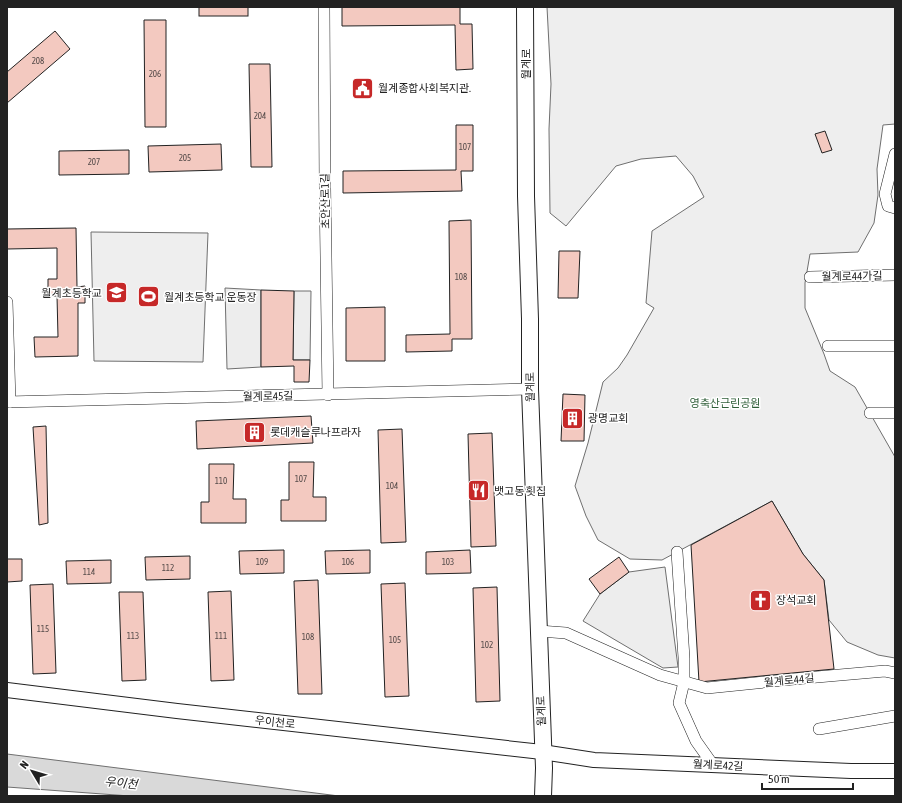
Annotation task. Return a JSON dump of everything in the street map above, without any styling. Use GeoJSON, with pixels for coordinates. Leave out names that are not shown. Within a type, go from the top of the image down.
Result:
{"type":"FeatureCollection","features":[{"type":"Feature","properties":{"kind":"main road","name":"월계로"},"geometry":{"type":"LineString","coordinates":[[525,7],[526,196],[530,319],[530,389],[539,631],[543,796]]}},
{"type":"Feature","properties":{"kind":"street","name":"초안산로1길"},"geometry":{"type":"LineString","coordinates":[[324,7],[328,395]]}},
{"type":"Feature","properties":{"kind":"street"},"geometry":{"type":"LineString","coordinates":[[895,154],[885,194],[888,206],[895,208]]}},
{"type":"Feature","properties":{"kind":"street","name":"월계로44가길"},"geometry":{"type":"LineString","coordinates":[[810,277],[895,275]]}},
{"type":"Feature","properties":{"kind":"street"},"geometry":{"type":"LineString","coordinates":[[7,302],[9,402]]}},
{"type":"Feature","properties":{"kind":"street"},"geometry":{"type":"LineString","coordinates":[[828,346],[895,346]]}},
{"type":"Feature","properties":{"kind":"street","name":"월계로45길"},"geometry":{"type":"LineString","coordinates":[[9,402],[530,389]]}},
{"type":"Feature","properties":{"kind":"street"},"geometry":{"type":"LineString","coordinates":[[870,413],[895,413]]}},
{"type":"Feature","properties":{"kind":"street"},"geometry":{"type":"LineString","coordinates":[[677,552],[684,658],[684,682],[679,703],[696,741],[712,765]]}},
{"type":"Feature","properties":{"kind":"street","name":"월계로44길"},"geometry":{"type":"LineString","coordinates":[[539,631],[566,633],[660,675],[707,688],[885,671],[895,673]]}},
{"type":"Feature","properties":{"kind":"street","name":"우이천로"},"geometry":{"type":"LineString","coordinates":[[7,690],[170,710],[543,760]]}},
{"type":"Feature","properties":{"kind":"street"},"geometry":{"type":"LineString","coordinates":[[819,729],[895,716]]}},
{"type":"Feature","properties":{"kind":"street","name":"월계로42길"},"geometry":{"type":"LineString","coordinates":[[543,760],[594,760],[851,771],[895,771]]}},
{"type":"Feature","properties":{"kind":"green space","name":"영축산근린공원"},"geometry":{"type":"Polygon","coordinates":[[[547,7],[895,7],[895,124],[883,125],[877,169],[878,195],[874,223],[858,252],[810,254],[805,283],[805,308],[830,371],[855,387],[895,457],[895,658],[878,655],[847,642],[829,620],[824,580],[803,554],[772,501],[662,560],[630,559],[598,540],[586,516],[575,486],[588,443],[603,382],[618,368],[627,355],[654,308],[646,303],[652,231],[704,197],[693,176],[676,156],[641,159],[616,166],[566,226],[550,213],[549,129],[551,84],[547,7]]]}},
{"type":"Feature","properties":{"kind":"green space","name":"월계초등학교 운동장"},"geometry":{"type":"Polygon","coordinates":[[[91,232],[208,233],[203,362],[94,361],[91,232]]]}},
{"type":"Feature","properties":{"kind":"shaded area"},"geometry":{"type":"Polygon","coordinates":[[[225,288],[261,290],[261,367],[227,369],[225,288]]]}},
{"type":"Feature","properties":{"kind":"shaded area"},"geometry":{"type":"Polygon","coordinates":[[[294,291],[311,291],[310,360],[293,360],[294,291]]]}},
{"type":"Feature","properties":{"kind":"shaded area"},"geometry":{"type":"Polygon","coordinates":[[[665,567],[678,667],[663,668],[583,621],[600,594],[629,572],[665,567]]]}},
{"type":"Feature","properties":{"kind":"water","name":"우이천"},"geometry":{"type":"Polygon","coordinates":[[[7,754],[339,796],[130,796],[7,787],[7,754]]]}},
{"type":"Feature","properties":{"kind":"building"},"geometry":{"type":"Polygon","coordinates":[[[199,7],[248,7],[248,16],[199,16],[199,7]]]}},
{"type":"Feature","properties":{"kind":"building"},"geometry":{"type":"Polygon","coordinates":[[[342,7],[460,7],[460,24],[472,24],[473,69],[456,70],[455,25],[342,26],[342,7]]]}},
{"type":"Feature","properties":{"kind":"building"},"geometry":{"type":"Polygon","coordinates":[[[144,20],[166,20],[166,127],[145,127],[144,20]]]}},
{"type":"Feature","properties":{"kind":"building"},"geometry":{"type":"Polygon","coordinates":[[[55,31],[70,49],[7,103],[7,72],[55,31]]]}},
{"type":"Feature","properties":{"kind":"building"},"geometry":{"type":"Polygon","coordinates":[[[249,64],[270,64],[272,167],[251,167],[249,64]]]}},
{"type":"Feature","properties":{"kind":"building"},"geometry":{"type":"Polygon","coordinates":[[[456,125],[473,125],[473,171],[461,171],[462,191],[343,193],[343,171],[456,170],[456,125]]]}},
{"type":"Feature","properties":{"kind":"building"},"geometry":{"type":"Polygon","coordinates":[[[825,131],[832,150],[822,153],[815,134],[825,131]]]}},
{"type":"Feature","properties":{"kind":"building"},"geometry":{"type":"Polygon","coordinates":[[[221,144],[222,170],[149,172],[148,146],[221,144]]]}},
{"type":"Feature","properties":{"kind":"building"},"geometry":{"type":"Polygon","coordinates":[[[129,150],[129,174],[59,175],[59,151],[129,150]]]}},
{"type":"Feature","properties":{"kind":"building"},"geometry":{"type":"Polygon","coordinates":[[[471,220],[472,339],[452,339],[452,351],[406,352],[406,335],[450,334],[449,221],[471,220]]]}},
{"type":"Feature","properties":{"kind":"building","name":"월계초등학교"},"geometry":{"type":"Polygon","coordinates":[[[76,228],[77,287],[85,286],[85,303],[78,303],[78,356],[35,357],[34,337],[58,337],[57,296],[48,296],[48,279],[57,279],[57,248],[7,249],[7,229],[76,228]]]}},
{"type":"Feature","properties":{"kind":"building"},"geometry":{"type":"Polygon","coordinates":[[[559,251],[580,251],[578,298],[558,298],[559,251]]]}},
{"type":"Feature","properties":{"kind":"building"},"geometry":{"type":"Polygon","coordinates":[[[261,290],[294,291],[293,360],[310,360],[309,382],[294,382],[294,366],[261,367],[261,290]]]}},
{"type":"Feature","properties":{"kind":"building"},"geometry":{"type":"Polygon","coordinates":[[[385,307],[385,361],[346,361],[346,308],[385,307]]]}},
{"type":"Feature","properties":{"kind":"building","name":"광명교회"},"geometry":{"type":"Polygon","coordinates":[[[563,394],[585,395],[584,441],[561,441],[563,394]]]}},
{"type":"Feature","properties":{"kind":"building","name":"롯데캐슬루나프라자"},"geometry":{"type":"Polygon","coordinates":[[[311,416],[313,443],[197,449],[196,421],[311,416]]]}},
{"type":"Feature","properties":{"kind":"building"},"geometry":{"type":"Polygon","coordinates":[[[46,426],[48,523],[39,525],[33,427],[46,426]]]}},
{"type":"Feature","properties":{"kind":"building"},"geometry":{"type":"Polygon","coordinates":[[[402,429],[406,542],[381,543],[378,430],[402,429]]]}},
{"type":"Feature","properties":{"kind":"building"},"geometry":{"type":"Polygon","coordinates":[[[492,433],[496,546],[471,547],[468,434],[492,433]]]}},
{"type":"Feature","properties":{"kind":"building"},"geometry":{"type":"Polygon","coordinates":[[[289,462],[314,462],[313,497],[326,497],[326,521],[281,521],[281,500],[289,500],[289,462]]]}},
{"type":"Feature","properties":{"kind":"building"},"geometry":{"type":"Polygon","coordinates":[[[209,464],[234,464],[233,499],[246,499],[246,523],[201,523],[201,502],[209,502],[209,464]]]}},
{"type":"Feature","properties":{"kind":"building","name":"장석교회"},"geometry":{"type":"Polygon","coordinates":[[[772,501],[803,554],[824,580],[834,669],[699,682],[691,545],[772,501]]]}},
{"type":"Feature","properties":{"kind":"building"},"geometry":{"type":"Polygon","coordinates":[[[284,550],[284,573],[240,574],[239,551],[284,550]]]}},
{"type":"Feature","properties":{"kind":"building"},"geometry":{"type":"Polygon","coordinates":[[[370,550],[370,573],[326,574],[325,551],[370,550]]]}},
{"type":"Feature","properties":{"kind":"building"},"geometry":{"type":"Polygon","coordinates":[[[470,550],[471,573],[426,574],[426,552],[470,550]]]}},
{"type":"Feature","properties":{"kind":"building"},"geometry":{"type":"Polygon","coordinates":[[[190,556],[190,579],[146,580],[145,557],[190,556]]]}},
{"type":"Feature","properties":{"kind":"building"},"geometry":{"type":"Polygon","coordinates":[[[619,557],[629,572],[600,594],[589,579],[619,557]]]}},
{"type":"Feature","properties":{"kind":"building"},"geometry":{"type":"Polygon","coordinates":[[[7,559],[22,559],[22,581],[7,582],[7,559]]]}},
{"type":"Feature","properties":{"kind":"building"},"geometry":{"type":"Polygon","coordinates":[[[111,560],[111,583],[67,584],[66,561],[111,560]]]}},
{"type":"Feature","properties":{"kind":"building"},"geometry":{"type":"Polygon","coordinates":[[[318,580],[322,694],[298,694],[294,581],[318,580]]]}},
{"type":"Feature","properties":{"kind":"building"},"geometry":{"type":"Polygon","coordinates":[[[405,583],[409,696],[385,697],[381,584],[405,583]]]}},
{"type":"Feature","properties":{"kind":"building"},"geometry":{"type":"Polygon","coordinates":[[[53,584],[56,673],[33,674],[30,585],[53,584]]]}},
{"type":"Feature","properties":{"kind":"building"},"geometry":{"type":"Polygon","coordinates":[[[497,587],[500,701],[476,702],[473,588],[497,587]]]}},
{"type":"Feature","properties":{"kind":"building"},"geometry":{"type":"Polygon","coordinates":[[[231,591],[234,680],[211,681],[208,592],[231,591]]]}},
{"type":"Feature","properties":{"kind":"building"},"geometry":{"type":"Polygon","coordinates":[[[119,592],[143,592],[146,680],[122,681],[119,592]]]}},
{"type":"Feature","properties":{"kind":"place","name":"월계종합사회복지관."},"geometry":{"type":"Point","coordinates":[362,88]}},
{"type":"Feature","properties":{"kind":"place","name":"월계초등학교"},"geometry":{"type":"Point","coordinates":[117,293]}},
{"type":"Feature","properties":{"kind":"place","name":"월계초등학교 운동장"},"geometry":{"type":"Point","coordinates":[149,297]}},
{"type":"Feature","properties":{"kind":"place","name":"광명교회"},"geometry":{"type":"Point","coordinates":[573,418]}},
{"type":"Feature","properties":{"kind":"place","name":"롯데캐슬루나프라자"},"geometry":{"type":"Point","coordinates":[254,432]}},
{"type":"Feature","properties":{"kind":"place","name":"뱃고동 횟집"},"geometry":{"type":"Point","coordinates":[479,491]}},
{"type":"Feature","properties":{"kind":"place","name":"장석교회"},"geometry":{"type":"Point","coordinates":[760,600]}}]}
